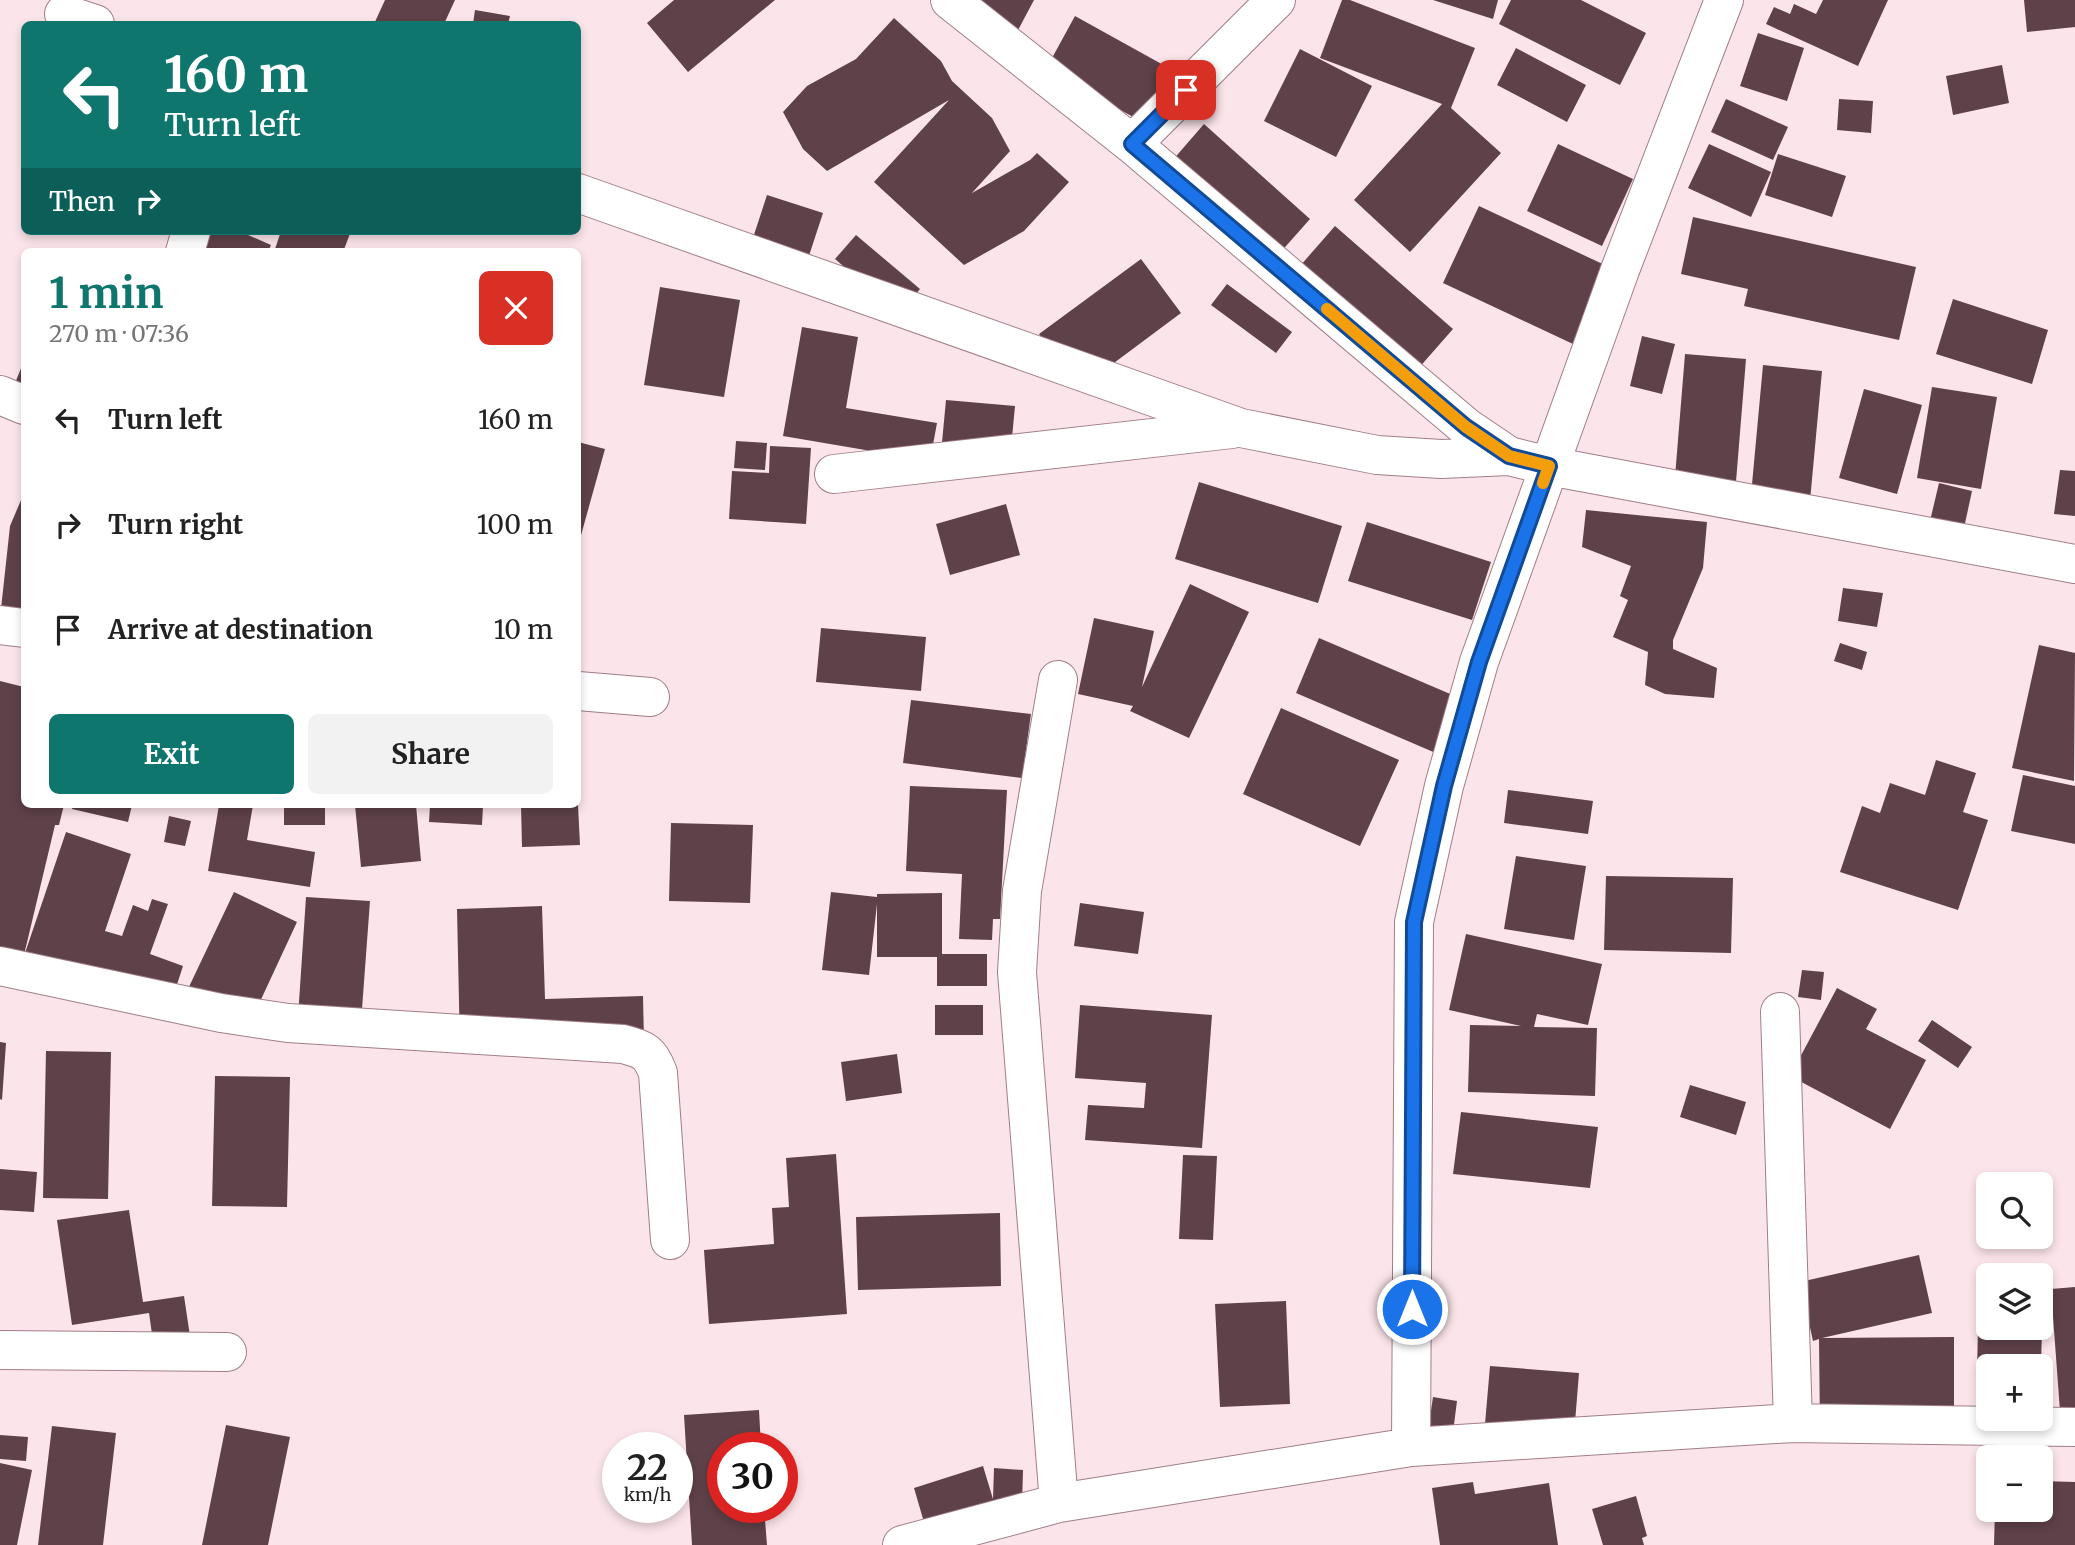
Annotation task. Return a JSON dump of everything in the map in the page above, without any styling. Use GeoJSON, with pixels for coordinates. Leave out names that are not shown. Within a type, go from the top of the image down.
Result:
{"type":"FeatureCollection","features":[{"type":"Feature","properties":{"kind":"street"},"geometry":{"type":"LineString","coordinates":[[950,0],[1132,144],[1466,427],[1509,456]]}},
{"type":"Feature","properties":{"kind":"street"},"geometry":{"type":"LineString","coordinates":[[1132,144],[1276,0]]}},
{"type":"Feature","properties":{"kind":"street"},"geometry":{"type":"LineString","coordinates":[[1411,1447],[1414,922],[1444,786],[1479,662],[1620,270],[1724,0]]}},
{"type":"Feature","properties":{"kind":"street"},"geometry":{"type":"LineString","coordinates":[[581,194],[1241,428],[1377,456],[1440,459],[1509,456],[1549,466],[2075,564]]}},
{"type":"Feature","properties":{"kind":"street"},"geometry":{"type":"LineString","coordinates":[[0,395],[21,404]]}},
{"type":"Feature","properties":{"kind":"street"},"geometry":{"type":"LineString","coordinates":[[834,474],[1241,428]]}},
{"type":"Feature","properties":{"kind":"street"},"geometry":{"type":"LineString","coordinates":[[0,625],[21,628]]}},
{"type":"Feature","properties":{"kind":"street"},"geometry":{"type":"LineString","coordinates":[[1058,680],[1022,891],[1017,972],[1059,1503]]}},
{"type":"Feature","properties":{"kind":"street"},"geometry":{"type":"LineString","coordinates":[[581,691],[650,697]]}},
{"type":"Feature","properties":{"kind":"street"},"geometry":{"type":"LineString","coordinates":[[0,966],[221,1013],[288,1023],[623,1044],[641,1049],[652,1057],[658,1073],[670,1240]]}},
{"type":"Feature","properties":{"kind":"street"},"geometry":{"type":"LineString","coordinates":[[1780,1012],[1793,1423]]}},
{"type":"Feature","properties":{"kind":"street"},"geometry":{"type":"LineString","coordinates":[[0,1350],[227,1352]]}},
{"type":"Feature","properties":{"kind":"street"},"geometry":{"type":"LineString","coordinates":[[902,1545],[1059,1503],[1411,1447],[1793,1423],[2075,1427]]}},
{"type":"Feature","properties":{"kind":"building"},"geometry":{"type":"Polygon","coordinates":[[[385,0],[455,0],[445,21],[375,21],[385,0]]]}},
{"type":"Feature","properties":{"kind":"building"},"geometry":{"type":"Polygon","coordinates":[[[674,0],[775,0],[688,72],[647,23],[674,0]]]}},
{"type":"Feature","properties":{"kind":"building"},"geometry":{"type":"Polygon","coordinates":[[[957,0],[1034,0],[1017,32],[957,0]]]}},
{"type":"Feature","properties":{"kind":"building"},"geometry":{"type":"Polygon","coordinates":[[[1342,0],[1350,0],[1475,48],[1451,108],[1501,153],[1410,252],[1354,200],[1442,104],[1320,58],[1342,0]]]}},
{"type":"Feature","properties":{"kind":"building"},"geometry":{"type":"Polygon","coordinates":[[[1433,0],[1498,0],[1493,19],[1433,0]]]}},
{"type":"Feature","properties":{"kind":"building"},"geometry":{"type":"Polygon","coordinates":[[[1511,0],[1581,0],[1646,33],[1620,85],[1499,24],[1511,0]]]}},
{"type":"Feature","properties":{"kind":"building"},"geometry":{"type":"Polygon","coordinates":[[[1823,0],[1888,0],[1858,66],[1766,24],[1774,7],[1790,14],[1794,4],[1816,14],[1823,0]]]}},
{"type":"Feature","properties":{"kind":"building"},"geometry":{"type":"Polygon","coordinates":[[[2024,0],[2075,0],[2075,27],[2027,32],[2024,0]]]}},
{"type":"Feature","properties":{"kind":"building"},"geometry":{"type":"Polygon","coordinates":[[[475,10],[510,16],[509,21],[473,21],[475,10]]]}},
{"type":"Feature","properties":{"kind":"building"},"geometry":{"type":"Polygon","coordinates":[[[1075,16],[1176,72],[1146,124],[1046,69],[1075,16]]]}},
{"type":"Feature","properties":{"kind":"building"},"geometry":{"type":"Polygon","coordinates":[[[894,18],[941,61],[952,81],[992,118],[1010,151],[972,193],[1030,160],[1037,153],[1069,182],[1024,231],[964,265],[874,182],[949,100],[827,171],[803,149],[783,112],[807,86],[856,59],[894,18]]]}},
{"type":"Feature","properties":{"kind":"building"},"geometry":{"type":"Polygon","coordinates":[[[1758,33],[1804,48],[1787,101],[1740,86],[1758,33]]]}},
{"type":"Feature","properties":{"kind":"building"},"geometry":{"type":"Polygon","coordinates":[[[1516,48],[1586,85],[1567,122],[1497,85],[1516,48]]]}},
{"type":"Feature","properties":{"kind":"building"},"geometry":{"type":"Polygon","coordinates":[[[1300,49],[1372,86],[1336,157],[1264,121],[1300,49]]]}},
{"type":"Feature","properties":{"kind":"building"},"geometry":{"type":"Polygon","coordinates":[[[2002,65],[2009,103],[1953,115],[1946,76],[2002,65]]]}},
{"type":"Feature","properties":{"kind":"building"},"geometry":{"type":"Polygon","coordinates":[[[1726,99],[1788,127],[1773,160],[1711,132],[1726,99]]]}},
{"type":"Feature","properties":{"kind":"building"},"geometry":{"type":"Polygon","coordinates":[[[1839,99],[1873,101],[1871,133],[1837,130],[1839,99]]]}},
{"type":"Feature","properties":{"kind":"building"},"geometry":{"type":"Polygon","coordinates":[[[1204,124],[1310,219],[1271,263],[1165,169],[1204,124]]]}},
{"type":"Feature","properties":{"kind":"building"},"geometry":{"type":"Polygon","coordinates":[[[1558,144],[1633,179],[1602,246],[1527,211],[1558,144]]]}},
{"type":"Feature","properties":{"kind":"building"},"geometry":{"type":"Polygon","coordinates":[[[1709,144],[1771,172],[1751,217],[1688,188],[1709,144]]]}},
{"type":"Feature","properties":{"kind":"building"},"geometry":{"type":"Polygon","coordinates":[[[1778,154],[1846,176],[1832,217],[1765,195],[1778,154]]]}},
{"type":"Feature","properties":{"kind":"building"},"geometry":{"type":"Polygon","coordinates":[[[767,195],[823,213],[804,271],[748,253],[767,195]]]}},
{"type":"Feature","properties":{"kind":"building"},"geometry":{"type":"Polygon","coordinates":[[[1479,206],[1609,267],[1573,344],[1443,283],[1479,206]]]}},
{"type":"Feature","properties":{"kind":"building"},"geometry":{"type":"Polygon","coordinates":[[[1693,217],[1916,267],[1899,340],[1744,306],[1748,289],[1681,274],[1693,217]]]}},
{"type":"Feature","properties":{"kind":"building"},"geometry":{"type":"Polygon","coordinates":[[[1335,226],[1453,329],[1410,378],[1293,274],[1335,226]]]}},
{"type":"Feature","properties":{"kind":"building"},"geometry":{"type":"Polygon","coordinates":[[[203,235],[248,235],[271,245],[270,248],[198,248],[203,235]]]}},
{"type":"Feature","properties":{"kind":"building"},"geometry":{"type":"Polygon","coordinates":[[[280,235],[349,235],[345,248],[275,248],[280,235]]]}},
{"type":"Feature","properties":{"kind":"building"},"geometry":{"type":"Polygon","coordinates":[[[856,235],[920,289],[899,314],[835,259],[856,235]]]}},
{"type":"Feature","properties":{"kind":"building"},"geometry":{"type":"Polygon","coordinates":[[[1141,259],[1181,313],[1079,389],[1039,334],[1141,259]]]}},
{"type":"Feature","properties":{"kind":"building"},"geometry":{"type":"Polygon","coordinates":[[[1227,284],[1292,332],[1276,353],[1211,305],[1227,284]]]}},
{"type":"Feature","properties":{"kind":"building"},"geometry":{"type":"Polygon","coordinates":[[[660,287],[740,300],[724,397],[644,385],[660,287]]]}},
{"type":"Feature","properties":{"kind":"building"},"geometry":{"type":"Polygon","coordinates":[[[1953,299],[2048,330],[2032,384],[1936,354],[1953,299]]]}},
{"type":"Feature","properties":{"kind":"building"},"geometry":{"type":"Polygon","coordinates":[[[802,327],[858,337],[846,408],[937,423],[930,461],[783,436],[802,327]]]}},
{"type":"Feature","properties":{"kind":"building"},"geometry":{"type":"Polygon","coordinates":[[[1642,336],[1675,344],[1662,394],[1630,386],[1642,336]]]}},
{"type":"Feature","properties":{"kind":"building"},"geometry":{"type":"Polygon","coordinates":[[[1685,354],[1746,359],[1735,494],[1674,489],[1685,354]]]}},
{"type":"Feature","properties":{"kind":"building"},"geometry":{"type":"Polygon","coordinates":[[[1763,365],[1822,371],[1809,512],[1750,506],[1763,365]]]}},
{"type":"Feature","properties":{"kind":"building"},"geometry":{"type":"Polygon","coordinates":[[[21,368],[21,404],[9,398],[21,368]]]}},
{"type":"Feature","properties":{"kind":"building"},"geometry":{"type":"Polygon","coordinates":[[[1932,387],[1997,397],[1981,489],[1917,478],[1932,387]]]}},
{"type":"Feature","properties":{"kind":"building"},"geometry":{"type":"Polygon","coordinates":[[[1864,389],[1922,405],[1897,494],[1839,478],[1864,389]]]}},
{"type":"Feature","properties":{"kind":"building"},"geometry":{"type":"Polygon","coordinates":[[[946,400],[1015,406],[1010,459],[941,453],[946,400]]]}},
{"type":"Feature","properties":{"kind":"building"},"geometry":{"type":"Polygon","coordinates":[[[736,441],[767,443],[765,470],[734,468],[736,441]]]}},
{"type":"Feature","properties":{"kind":"building"},"geometry":{"type":"Polygon","coordinates":[[[581,443],[605,449],[581,535],[581,443]]]}},
{"type":"Feature","properties":{"kind":"building"},"geometry":{"type":"Polygon","coordinates":[[[770,446],[811,448],[806,524],[729,519],[732,471],[769,473],[770,446]]]}},
{"type":"Feature","properties":{"kind":"building"},"geometry":{"type":"Polygon","coordinates":[[[2060,470],[2075,471],[2075,516],[2054,514],[2060,470]]]}},
{"type":"Feature","properties":{"kind":"building"},"geometry":{"type":"Polygon","coordinates":[[[1199,482],[1342,526],[1318,603],[1175,559],[1199,482]]]}},
{"type":"Feature","properties":{"kind":"building"},"geometry":{"type":"Polygon","coordinates":[[[1939,483],[1972,491],[1964,528],[1930,521],[1939,483]]]}},
{"type":"Feature","properties":{"kind":"building"},"geometry":{"type":"Polygon","coordinates":[[[21,500],[21,627],[0,618],[10,526],[21,500]]]}},
{"type":"Feature","properties":{"kind":"building"},"geometry":{"type":"Polygon","coordinates":[[[1006,504],[1020,555],[950,575],[936,524],[1006,504]]]}},
{"type":"Feature","properties":{"kind":"building"},"geometry":{"type":"Polygon","coordinates":[[[1586,510],[1707,522],[1703,568],[1673,640],[1673,649],[1717,668],[1714,698],[1665,694],[1645,685],[1648,652],[1613,637],[1628,600],[1620,596],[1631,566],[1582,547],[1586,510]]]}},
{"type":"Feature","properties":{"kind":"building"},"geometry":{"type":"Polygon","coordinates":[[[1367,522],[1491,562],[1472,620],[1348,581],[1367,522]]]}},
{"type":"Feature","properties":{"kind":"building"},"geometry":{"type":"Polygon","coordinates":[[[1190,584],[1249,612],[1189,738],[1130,711],[1133,706],[1078,694],[1094,618],[1154,631],[1142,687],[1190,584]]]}},
{"type":"Feature","properties":{"kind":"building"},"geometry":{"type":"Polygon","coordinates":[[[1843,588],[1883,593],[1877,627],[1838,621],[1843,588]]]}},
{"type":"Feature","properties":{"kind":"building"},"geometry":{"type":"Polygon","coordinates":[[[821,628],[926,637],[921,691],[816,682],[821,628]]]}},
{"type":"Feature","properties":{"kind":"building"},"geometry":{"type":"Polygon","coordinates":[[[1319,638],[1462,699],[1438,754],[1296,693],[1319,638]]]}},
{"type":"Feature","properties":{"kind":"building"},"geometry":{"type":"Polygon","coordinates":[[[1840,643],[1867,652],[1862,670],[1834,661],[1840,643]]]}},
{"type":"Feature","properties":{"kind":"building"},"geometry":{"type":"Polygon","coordinates":[[[2039,645],[2075,653],[2074,781],[2012,768],[2039,645]]]}},
{"type":"Feature","properties":{"kind":"building"},"geometry":{"type":"Polygon","coordinates":[[[0,681],[21,686],[21,808],[63,808],[59,825],[55,825],[19,976],[0,971],[0,681]]]}},
{"type":"Feature","properties":{"kind":"building"},"geometry":{"type":"Polygon","coordinates":[[[911,700],[1031,714],[1022,778],[903,763],[911,700]]]}},
{"type":"Feature","properties":{"kind":"building"},"geometry":{"type":"Polygon","coordinates":[[[1281,708],[1399,760],[1360,846],[1243,794],[1281,708]]]}},
{"type":"Feature","properties":{"kind":"building"},"geometry":{"type":"Polygon","coordinates":[[[1936,760],[1976,773],[1963,812],[1988,820],[1958,910],[1840,872],[1862,806],[1880,813],[1890,783],[1925,795],[1936,760]]]}},
{"type":"Feature","properties":{"kind":"building"},"geometry":{"type":"Polygon","coordinates":[[[2023,775],[2075,786],[2075,844],[2011,831],[2023,775]]]}},
{"type":"Feature","properties":{"kind":"building"},"geometry":{"type":"Polygon","coordinates":[[[910,786],[1007,790],[1000,919],[993,919],[992,940],[959,939],[962,874],[906,871],[910,786]]]}},
{"type":"Feature","properties":{"kind":"building"},"geometry":{"type":"Polygon","coordinates":[[[1508,790],[1593,801],[1588,834],[1504,823],[1508,790]]]}},
{"type":"Feature","properties":{"kind":"building"},"geometry":{"type":"Polygon","coordinates":[[[72,808],[131,808],[128,822],[72,808]]]}},
{"type":"Feature","properties":{"kind":"building"},"geometry":{"type":"Polygon","coordinates":[[[218,808],[252,808],[247,840],[315,852],[310,887],[208,871],[218,808]]]}},
{"type":"Feature","properties":{"kind":"building"},"geometry":{"type":"Polygon","coordinates":[[[284,808],[325,808],[325,825],[284,825],[284,808]]]}},
{"type":"Feature","properties":{"kind":"building"},"geometry":{"type":"Polygon","coordinates":[[[355,808],[416,808],[421,861],[361,867],[355,808]]]}},
{"type":"Feature","properties":{"kind":"building"},"geometry":{"type":"Polygon","coordinates":[[[430,808],[483,808],[482,825],[429,822],[430,808]]]}},
{"type":"Feature","properties":{"kind":"building"},"geometry":{"type":"Polygon","coordinates":[[[521,808],[578,808],[580,845],[522,847],[521,808]]]}},
{"type":"Feature","properties":{"kind":"building"},"geometry":{"type":"Polygon","coordinates":[[[169,816],[191,821],[185,846],[164,842],[169,816]]]}},
{"type":"Feature","properties":{"kind":"building"},"geometry":{"type":"Polygon","coordinates":[[[671,823],[753,825],[750,903],[669,901],[671,823]]]}},
{"type":"Feature","properties":{"kind":"building"},"geometry":{"type":"Polygon","coordinates":[[[66,832],[131,854],[105,931],[122,936],[133,905],[148,911],[152,899],[168,904],[150,954],[183,966],[168,1012],[22,962],[66,832]]]}},
{"type":"Feature","properties":{"kind":"building"},"geometry":{"type":"Polygon","coordinates":[[[1516,856],[1586,866],[1574,940],[1504,929],[1516,856]]]}},
{"type":"Feature","properties":{"kind":"building"},"geometry":{"type":"Polygon","coordinates":[[[1606,876],[1733,878],[1731,953],[1604,950],[1606,876]]]}},
{"type":"Feature","properties":{"kind":"building"},"geometry":{"type":"Polygon","coordinates":[[[234,892],[297,922],[251,1021],[187,991],[234,892]]]}},
{"type":"Feature","properties":{"kind":"building"},"geometry":{"type":"Polygon","coordinates":[[[831,892],[877,897],[877,894],[942,893],[942,954],[987,954],[987,986],[937,986],[937,957],[877,957],[877,904],[869,975],[822,970],[831,892]]]}},
{"type":"Feature","properties":{"kind":"building"},"geometry":{"type":"Polygon","coordinates":[[[306,897],[370,901],[360,1036],[297,1032],[306,897]]]}},
{"type":"Feature","properties":{"kind":"building"},"geometry":{"type":"Polygon","coordinates":[[[1080,903],[1144,912],[1138,954],[1074,946],[1080,903]]]}},
{"type":"Feature","properties":{"kind":"building"},"geometry":{"type":"Polygon","coordinates":[[[542,906],[545,999],[643,996],[644,1042],[460,1048],[457,909],[542,906]]]}},
{"type":"Feature","properties":{"kind":"building"},"geometry":{"type":"Polygon","coordinates":[[[1466,934],[1602,964],[1588,1025],[1537,1014],[1534,1027],[1597,1028],[1595,1096],[1468,1092],[1470,1025],[1521,1026],[1449,1010],[1466,934]]]}},
{"type":"Feature","properties":{"kind":"building"},"geometry":{"type":"Polygon","coordinates":[[[1802,970],[1824,972],[1821,1000],[1798,997],[1802,970]]]}},
{"type":"Feature","properties":{"kind":"building"},"geometry":{"type":"Polygon","coordinates":[[[1837,988],[1877,1009],[1866,1029],[1926,1060],[1890,1129],[1790,1076],[1837,988]]]}},
{"type":"Feature","properties":{"kind":"building"},"geometry":{"type":"Polygon","coordinates":[[[935,1005],[983,1005],[983,1035],[935,1035],[935,1005]]]}},
{"type":"Feature","properties":{"kind":"building"},"geometry":{"type":"Polygon","coordinates":[[[1080,1005],[1212,1015],[1202,1148],[1085,1140],[1088,1105],[1144,1108],[1146,1083],[1075,1078],[1080,1005]]]}},
{"type":"Feature","properties":{"kind":"building"},"geometry":{"type":"Polygon","coordinates":[[[1932,1020],[1972,1047],[1958,1068],[1918,1041],[1932,1020]]]}},
{"type":"Feature","properties":{"kind":"building"},"geometry":{"type":"Polygon","coordinates":[[[0,1042],[6,1043],[2,1100],[0,1099],[0,1042]]]}},
{"type":"Feature","properties":{"kind":"building"},"geometry":{"type":"Polygon","coordinates":[[[46,1051],[111,1052],[108,1199],[43,1198],[46,1051]]]}},
{"type":"Feature","properties":{"kind":"building"},"geometry":{"type":"Polygon","coordinates":[[[897,1054],[902,1093],[846,1101],[841,1062],[897,1054]]]}},
{"type":"Feature","properties":{"kind":"building"},"geometry":{"type":"Polygon","coordinates":[[[215,1076],[290,1077],[287,1207],[212,1206],[215,1076]]]}},
{"type":"Feature","properties":{"kind":"building"},"geometry":{"type":"Polygon","coordinates":[[[1690,1085],[1746,1102],[1736,1135],[1680,1117],[1690,1085]]]}},
{"type":"Feature","properties":{"kind":"building"},"geometry":{"type":"Polygon","coordinates":[[[1461,1112],[1598,1127],[1590,1188],[1453,1174],[1461,1112]]]}},
{"type":"Feature","properties":{"kind":"building"},"geometry":{"type":"Polygon","coordinates":[[[836,1154],[847,1314],[709,1324],[704,1250],[774,1244],[772,1208],[789,1207],[786,1158],[836,1154]]]}},
{"type":"Feature","properties":{"kind":"building"},"geometry":{"type":"Polygon","coordinates":[[[1183,1155],[1217,1156],[1213,1240],[1179,1239],[1183,1155]]]}},
{"type":"Feature","properties":{"kind":"building"},"geometry":{"type":"Polygon","coordinates":[[[0,1169],[37,1172],[34,1212],[0,1210],[0,1169]]]}},
{"type":"Feature","properties":{"kind":"building"},"geometry":{"type":"Polygon","coordinates":[[[129,1210],[143,1302],[184,1296],[190,1336],[153,1341],[149,1313],[72,1325],[57,1220],[129,1210]]]}},
{"type":"Feature","properties":{"kind":"building"},"geometry":{"type":"Polygon","coordinates":[[[1000,1213],[1001,1286],[858,1290],[856,1217],[1000,1213]]]}},
{"type":"Feature","properties":{"kind":"building"},"geometry":{"type":"Polygon","coordinates":[[[1919,1255],[1932,1313],[1822,1338],[1954,1337],[1954,1429],[1820,1430],[1819,1339],[1813,1341],[1800,1282],[1919,1255]]]}},
{"type":"Feature","properties":{"kind":"building"},"geometry":{"type":"Polygon","coordinates":[[[2075,1287],[2075,1424],[2061,1425],[2053,1289],[2075,1287]]]}},
{"type":"Feature","properties":{"kind":"building"},"geometry":{"type":"Polygon","coordinates":[[[1286,1301],[1290,1404],[1220,1407],[1215,1304],[1286,1301]]]}},
{"type":"Feature","properties":{"kind":"building"},"geometry":{"type":"Polygon","coordinates":[[[1978,1340],[2042,1340],[2041,1354],[1977,1354],[1978,1340]]]}},
{"type":"Feature","properties":{"kind":"building"},"geometry":{"type":"Polygon","coordinates":[[[1490,1366],[1579,1373],[1573,1447],[1485,1424],[1490,1366]]]}},
{"type":"Feature","properties":{"kind":"building"},"geometry":{"type":"Polygon","coordinates":[[[1433,1397],[1457,1401],[1451,1448],[1426,1444],[1433,1397]]]}},
{"type":"Feature","properties":{"kind":"building"},"geometry":{"type":"Polygon","coordinates":[[[759,1410],[760,1432],[707,1432],[707,1523],[765,1523],[767,1545],[692,1545],[693,1432],[685,1432],[684,1415],[759,1410]]]}},
{"type":"Feature","properties":{"kind":"building"},"geometry":{"type":"Polygon","coordinates":[[[226,1425],[290,1437],[268,1545],[202,1545],[226,1425]]]}},
{"type":"Feature","properties":{"kind":"building"},"geometry":{"type":"Polygon","coordinates":[[[52,1426],[116,1433],[103,1545],[38,1545],[52,1426]]]}},
{"type":"Feature","properties":{"kind":"building"},"geometry":{"type":"Polygon","coordinates":[[[0,1435],[28,1437],[26,1461],[0,1459],[0,1435]]]}},
{"type":"Feature","properties":{"kind":"building"},"geometry":{"type":"Polygon","coordinates":[[[0,1463],[32,1470],[17,1545],[0,1545],[0,1463]]]}},
{"type":"Feature","properties":{"kind":"building"},"geometry":{"type":"Polygon","coordinates":[[[983,1466],[993,1499],[994,1468],[1023,1470],[1022,1506],[926,1529],[914,1488],[983,1466]]]}},
{"type":"Feature","properties":{"kind":"building"},"geometry":{"type":"Polygon","coordinates":[[[2053,1481],[2075,1482],[2075,1545],[1994,1545],[1995,1522],[2053,1522],[2053,1481]]]}},
{"type":"Feature","properties":{"kind":"building"},"geometry":{"type":"Polygon","coordinates":[[[1473,1482],[1475,1494],[1549,1483],[1558,1545],[1440,1545],[1432,1488],[1473,1482]]]}},
{"type":"Feature","properties":{"kind":"building"},"geometry":{"type":"Polygon","coordinates":[[[1636,1496],[1647,1536],[1642,1538],[1644,1545],[1603,1545],[1592,1509],[1636,1496]]]}},
{"type":"Feature","properties":{"kind":"slow traffic"},"geometry":{"type":"LineString","coordinates":[[1327,309],[1466,427],[1509,456],[1549,466],[1543,483]]}},
{"type":"Feature","properties":{"kind":"route"},"geometry":{"type":"LineString","coordinates":[[1186,90],[1132,144],[1466,427],[1509,456],[1549,466],[1479,662],[1444,786],[1414,922],[1412,1309]]}}]}
